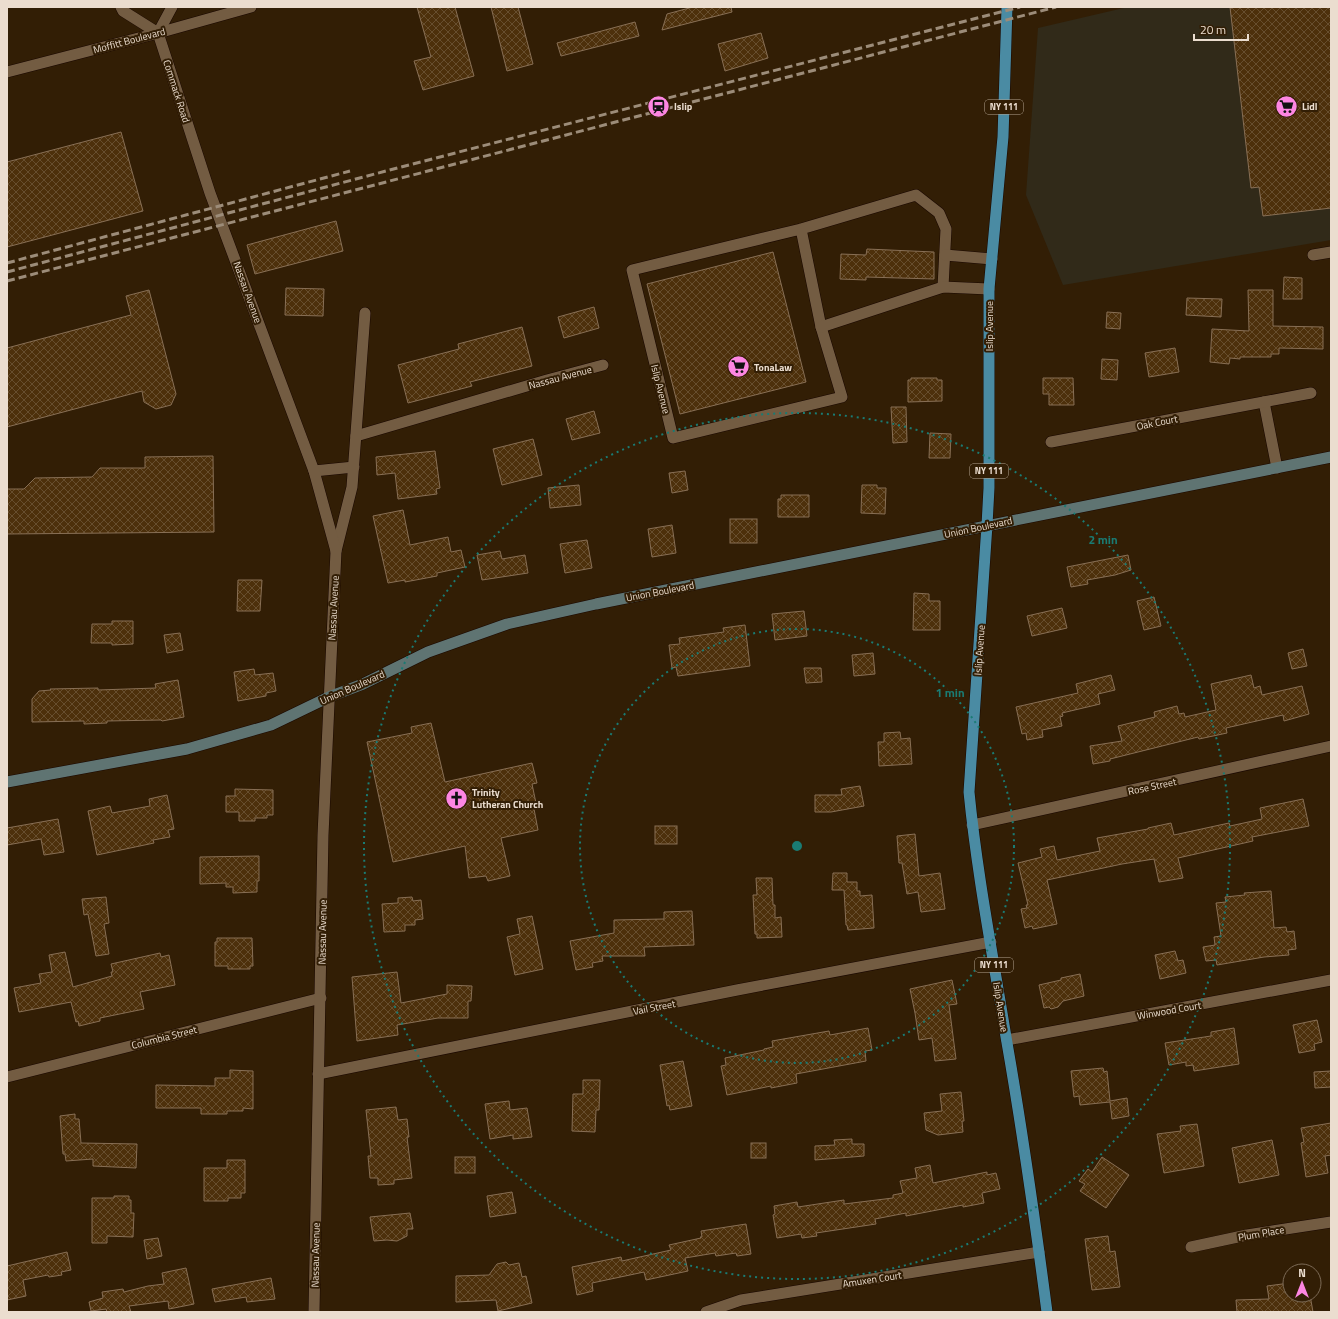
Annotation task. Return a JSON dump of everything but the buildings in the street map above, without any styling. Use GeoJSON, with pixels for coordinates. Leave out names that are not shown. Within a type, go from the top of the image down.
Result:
{"type":"FeatureCollection","features":[{"type":"Feature","properties":{"kind":"main road","name":"Islip Avenue"},"geometry":{"type":"LineString","coordinates":[[1007,7],[1003,137],[988,289],[989,488],[969,792],[972,825],[1015,1098],[1028,1170],[1047,1312]]}},
{"type":"Feature","properties":{"kind":"main road","name":"Union Boulevard"},"geometry":{"type":"LineString","coordinates":[[7,782],[188,749],[271,725],[329,697],[363,684],[428,652],[508,624],[987,525],[1331,457]]}},
{"type":"Feature","properties":{"kind":"street"},"geometry":{"type":"LineString","coordinates":[[121,7],[123,12],[158,33],[172,7]]}},
{"type":"Feature","properties":{"kind":"street","name":"Moffitt Boulevard"},"geometry":{"type":"LineString","coordinates":[[7,72],[251,7]]}},
{"type":"Feature","properties":{"kind":"street","name":"Commack Road"},"geometry":{"type":"LineString","coordinates":[[158,33],[210,193]]}},
{"type":"Feature","properties":{"kind":"street","name":"Nassau Avenue"},"geometry":{"type":"LineString","coordinates":[[210,193],[314,471],[336,551]]}},
{"type":"Feature","properties":{"kind":"street"},"geometry":{"type":"LineString","coordinates":[[943,287],[946,229],[939,213],[916,195],[800,229],[821,327],[943,287],[988,289]]}},
{"type":"Feature","properties":{"kind":"street","name":"Islip Avenue"},"geometry":{"type":"LineString","coordinates":[[800,229],[632,270],[673,438],[842,397],[821,327]]}},
{"type":"Feature","properties":{"kind":"street"},"geometry":{"type":"LineString","coordinates":[[1313,255],[1331,252]]}},
{"type":"Feature","properties":{"kind":"street"},"geometry":{"type":"LineString","coordinates":[[945,255],[992,259]]}},
{"type":"Feature","properties":{"kind":"street","name":"Nassau Avenue"},"geometry":{"type":"LineString","coordinates":[[312,1312],[321,998],[324,828],[336,551],[352,487],[365,313]]}},
{"type":"Feature","properties":{"kind":"street","name":"Nassau Avenue"},"geometry":{"type":"LineString","coordinates":[[356,436],[603,365]]}},
{"type":"Feature","properties":{"kind":"street","name":"Oak Court"},"geometry":{"type":"LineString","coordinates":[[1051,442],[1311,393]]}},
{"type":"Feature","properties":{"kind":"street"},"geometry":{"type":"LineString","coordinates":[[1264,402],[1276,468]]}},
{"type":"Feature","properties":{"kind":"street"},"geometry":{"type":"LineString","coordinates":[[314,471],[354,467]]}},
{"type":"Feature","properties":{"kind":"street","name":"Rose Street"},"geometry":{"type":"LineString","coordinates":[[972,825],[1331,746]]}},
{"type":"Feature","properties":{"kind":"street","name":"Vail Street"},"geometry":{"type":"LineString","coordinates":[[318,1074],[991,942]]}},
{"type":"Feature","properties":{"kind":"street","name":"Winwood Court"},"geometry":{"type":"LineString","coordinates":[[1007,1040],[1331,980]]}},
{"type":"Feature","properties":{"kind":"street","name":"Columbia Street"},"geometry":{"type":"LineString","coordinates":[[7,1076],[321,998]]}},
{"type":"Feature","properties":{"kind":"street","name":"Plum Place"},"geometry":{"type":"LineString","coordinates":[[1191,1247],[1247,1235],[1331,1222]]}},
{"type":"Feature","properties":{"kind":"street","name":"Amuxen Court"},"geometry":{"type":"LineString","coordinates":[[706,1312],[741,1300],[1039,1252]]}},
{"type":"Feature","properties":{"kind":"shaded area"},"geometry":{"type":"Polygon","coordinates":[[[1128,7],[1331,7],[1331,240],[1063,285],[1026,195],[1038,28],[1128,7]]]}},
{"type":"Feature","properties":{"kind":"railway"},"geometry":{"type":"LineString","coordinates":[[7,272],[401,167],[1020,7]]}},
{"type":"Feature","properties":{"kind":"railway"},"geometry":{"type":"LineString","coordinates":[[7,281],[1056,7]]}},
{"type":"Feature","properties":{"kind":"railway"},"geometry":{"type":"LineString","coordinates":[[7,263],[350,171]]}},
{"type":"Feature","properties":{"kind":"place","name":"Islip"},"geometry":{"type":"Point","coordinates":[658,106]}},
{"type":"Feature","properties":{"kind":"place","name":"Lidl"},"geometry":{"type":"Point","coordinates":[1287,106]}},
{"type":"Feature","properties":{"kind":"place","name":"TonaLaw"},"geometry":{"type":"Point","coordinates":[738,367]}},
{"type":"Feature","properties":{"kind":"place","name":"Trinity Lutheran Church"},"geometry":{"type":"Point","coordinates":[457,798]}}]}
